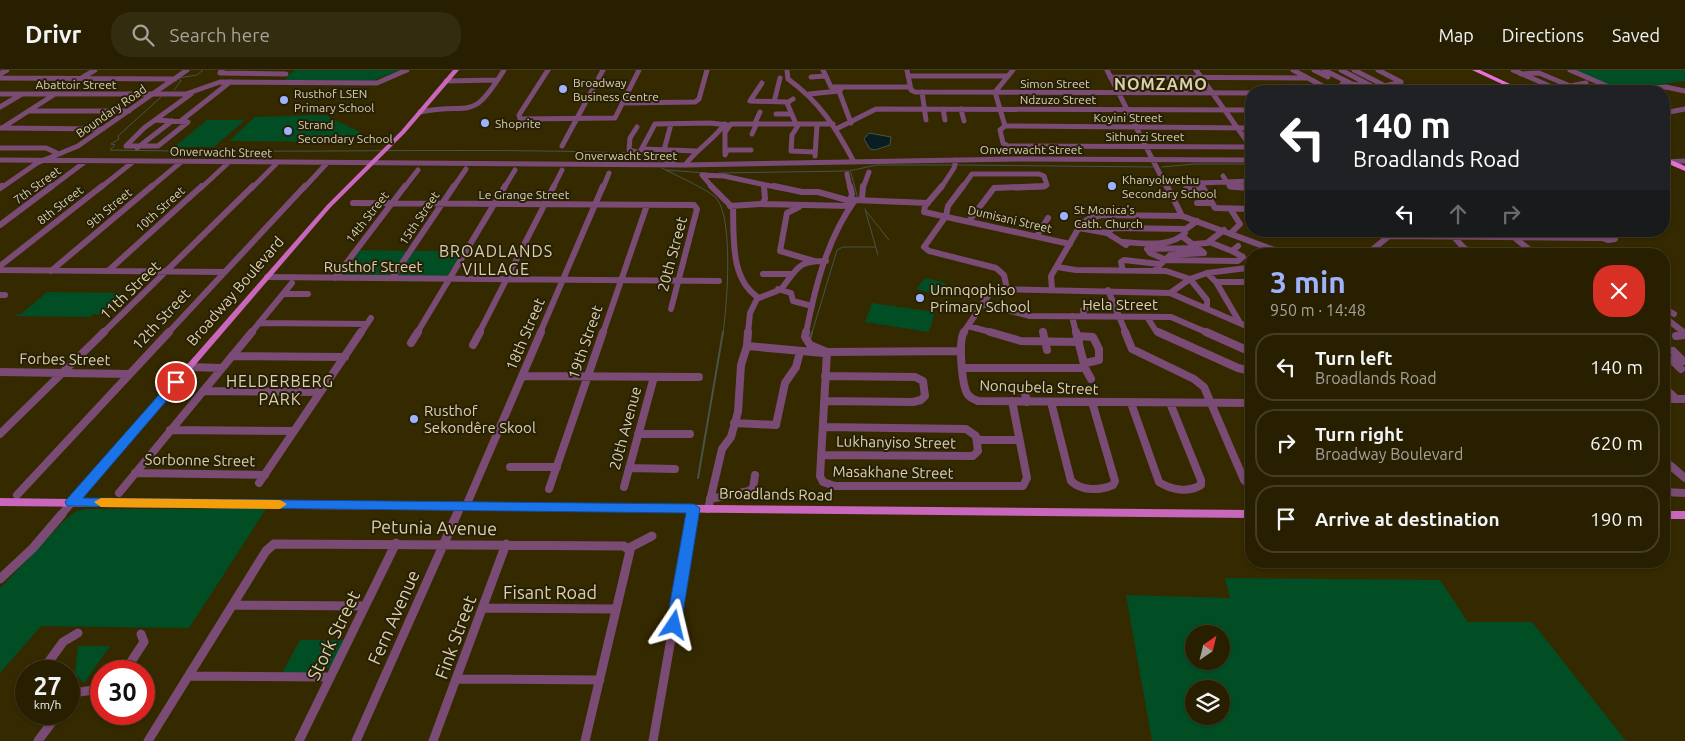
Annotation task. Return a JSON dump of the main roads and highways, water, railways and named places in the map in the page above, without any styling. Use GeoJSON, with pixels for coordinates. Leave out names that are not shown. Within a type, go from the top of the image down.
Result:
{"type":"FeatureCollection","features":[{"type":"Feature","properties":{"kind":"highway"},"geometry":{"type":"LineString","coordinates":[[1467,70],[1501,85]]}},
{"type":"Feature","properties":{"kind":"highway"},"geometry":{"type":"LineString","coordinates":[[1475,70],[1509,85]]}},
{"type":"Feature","properties":{"kind":"highway"},"geometry":{"type":"LineString","coordinates":[[1673,162],[1685,169]]}},
{"type":"Feature","properties":{"kind":"main road","name":"Broadway Boulevard"},"geometry":{"type":"LineString","coordinates":[[72,502],[267,277],[369,164],[420,112],[456,70]]}},
{"type":"Feature","properties":{"kind":"main road","name":"Broadlands Road"},"geometry":{"type":"LineString","coordinates":[[0,502],[694,508],[709,504],[1245,514]]}},
{"type":"Feature","properties":{"kind":"main road"},"geometry":{"type":"LineString","coordinates":[[1670,515],[1685,515]]}},
{"type":"Feature","properties":{"kind":"water"},"geometry":{"type":"Polygon","coordinates":[[[869,133],[891,137],[890,145],[875,150],[870,149],[864,139],[869,133]]]}},
{"type":"Feature","properties":{"kind":"waterway"},"geometry":{"type":"LineString","coordinates":[[174,90],[181,81],[178,78],[197,75],[203,70]]}},
{"type":"Feature","properties":{"kind":"waterway"},"geometry":{"type":"LineString","coordinates":[[161,97],[118,136],[119,139],[111,144],[115,145],[110,150],[568,151],[633,153]]}},
{"type":"Feature","properties":{"kind":"waterway"},"geometry":{"type":"LineString","coordinates":[[644,156],[653,162]]}},
{"type":"Feature","properties":{"kind":"waterway"},"geometry":{"type":"LineString","coordinates":[[1162,167],[1194,164],[1245,164]]}},
{"type":"Feature","properties":{"kind":"waterway"},"geometry":{"type":"LineString","coordinates":[[849,171],[876,165],[954,165]]}},
{"type":"Feature","properties":{"kind":"waterway"},"geometry":{"type":"LineString","coordinates":[[957,165],[1153,167]]}},
{"type":"Feature","properties":{"kind":"waterway"},"geometry":{"type":"LineString","coordinates":[[662,168],[666,170]]}},
{"type":"Feature","properties":{"kind":"waterway"},"geometry":{"type":"LineString","coordinates":[[666,170],[706,173]]}},
{"type":"Feature","properties":{"kind":"waterway"},"geometry":{"type":"LineString","coordinates":[[666,170],[712,194],[722,208],[728,263],[723,333]]}},
{"type":"Feature","properties":{"kind":"waterway"},"geometry":{"type":"LineString","coordinates":[[719,173],[848,171],[851,173],[858,199]]}},
{"type":"Feature","properties":{"kind":"waterway"},"geometry":{"type":"LineString","coordinates":[[865,209],[878,255]]}},
{"type":"Feature","properties":{"kind":"waterway"},"geometry":{"type":"LineString","coordinates":[[866,211],[889,240]]}},
{"type":"Feature","properties":{"kind":"waterway"},"geometry":{"type":"LineString","coordinates":[[812,333],[837,250],[843,247],[875,247]]}},
{"type":"Feature","properties":{"kind":"waterway"},"geometry":{"type":"LineString","coordinates":[[698,478],[723,332]]}},
{"type":"Feature","properties":{"kind":"waterway"},"geometry":{"type":"LineString","coordinates":[[810,339],[812,332]]}},
{"type":"Feature","properties":{"kind":"place","name":"Broadway Business Centre"},"geometry":{"type":"Point","coordinates":[563,89]}},
{"type":"Feature","properties":{"kind":"place","name":"Rusthof LSEN Primary School"},"geometry":{"type":"Point","coordinates":[284,100]}},
{"type":"Feature","properties":{"kind":"place","name":"Shoprite"},"geometry":{"type":"Point","coordinates":[485,123]}},
{"type":"Feature","properties":{"kind":"place","name":"Strand Secondary School"},"geometry":{"type":"Point","coordinates":[288,131]}},
{"type":"Feature","properties":{"kind":"place","name":"Khanyolwethu Secondary School"},"geometry":{"type":"Point","coordinates":[1112,186]}},
{"type":"Feature","properties":{"kind":"place","name":"St Monica's Cath. Church"},"geometry":{"type":"Point","coordinates":[1064,216]}},
{"type":"Feature","properties":{"kind":"place","name":"Umnqophiso Primary School"},"geometry":{"type":"Point","coordinates":[920,298]}},
{"type":"Feature","properties":{"kind":"place","name":"Rusthof Sekondêre Skool"},"geometry":{"type":"Point","coordinates":[414,419]}},
{"type":"Feature","properties":{"kind":"district","name":"NOMZAMO"},"geometry":{"type":"Point","coordinates":[1161,84]}},
{"type":"Feature","properties":{"kind":"district","name":"BROADLANDS VILLAGE"},"geometry":{"type":"Point","coordinates":[496,260]}},
{"type":"Feature","properties":{"kind":"district","name":"HELDERBERG PARK"},"geometry":{"type":"Point","coordinates":[280,390]}}]}
